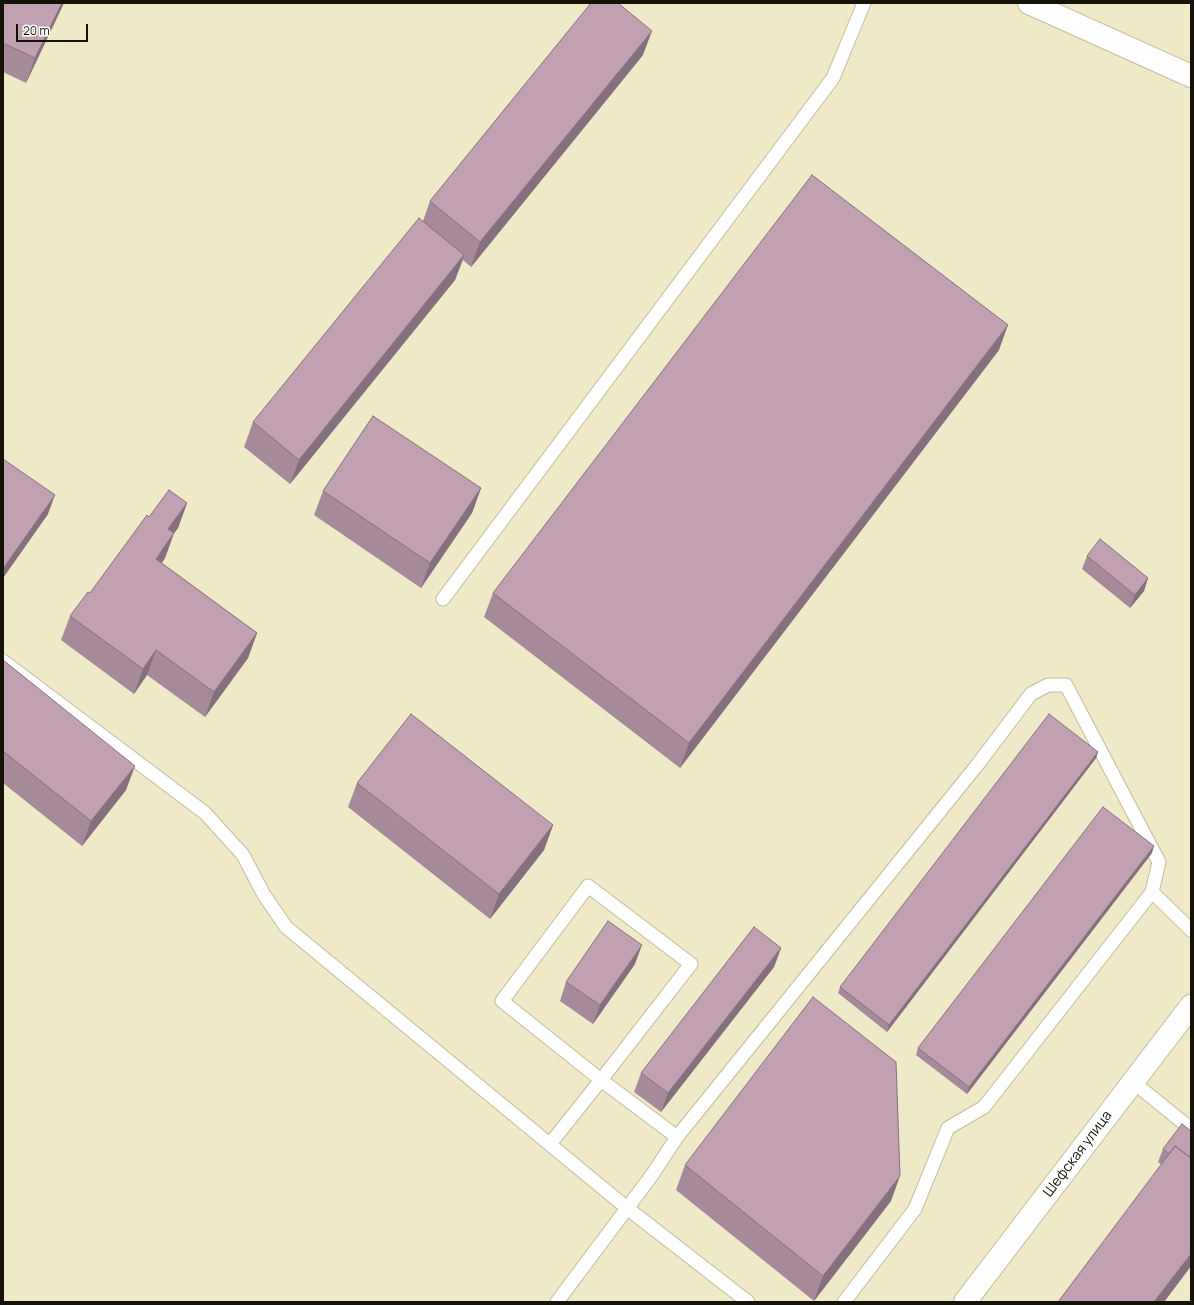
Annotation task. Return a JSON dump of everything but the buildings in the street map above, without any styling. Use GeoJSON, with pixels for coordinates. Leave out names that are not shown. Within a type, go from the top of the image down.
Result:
{"type":"FeatureCollection","features":[{"type":"Feature","properties":{"kind":"main road"},"geometry":{"type":"LineString","coordinates":[[1029,3],[1191,76]]}},
{"type":"Feature","properties":{"kind":"main road","name":"Шефская улица"},"geometry":{"type":"LineString","coordinates":[[965,1302],[1191,1006]]}},
{"type":"Feature","properties":{"kind":"lane"},"geometry":{"type":"LineString","coordinates":[[443,599],[833,78],[864,3]]}},
{"type":"Feature","properties":{"kind":"lane"},"geometry":{"type":"LineString","coordinates":[[3,662],[205,813],[243,855],[264,895],[286,927],[627,1208],[748,1302]]}},
{"type":"Feature","properties":{"kind":"lane"},"geometry":{"type":"LineString","coordinates":[[557,1302],[652,1175],[677,1137],[978,764],[1031,694],[1048,685],[1066,685],[1159,862],[1152,892],[984,1107],[948,1128],[915,1209],[844,1302]]}},
{"type":"Feature","properties":{"kind":"lane"},"geometry":{"type":"LineString","coordinates":[[550,1144],[601,1080],[691,964],[588,886],[502,1001],[601,1080],[677,1137]]}},
{"type":"Feature","properties":{"kind":"lane"},"geometry":{"type":"LineString","coordinates":[[1152,892],[1191,930]]}},
{"type":"Feature","properties":{"kind":"lane"},"geometry":{"type":"LineString","coordinates":[[1133,1082],[1191,1129]]}}]}
